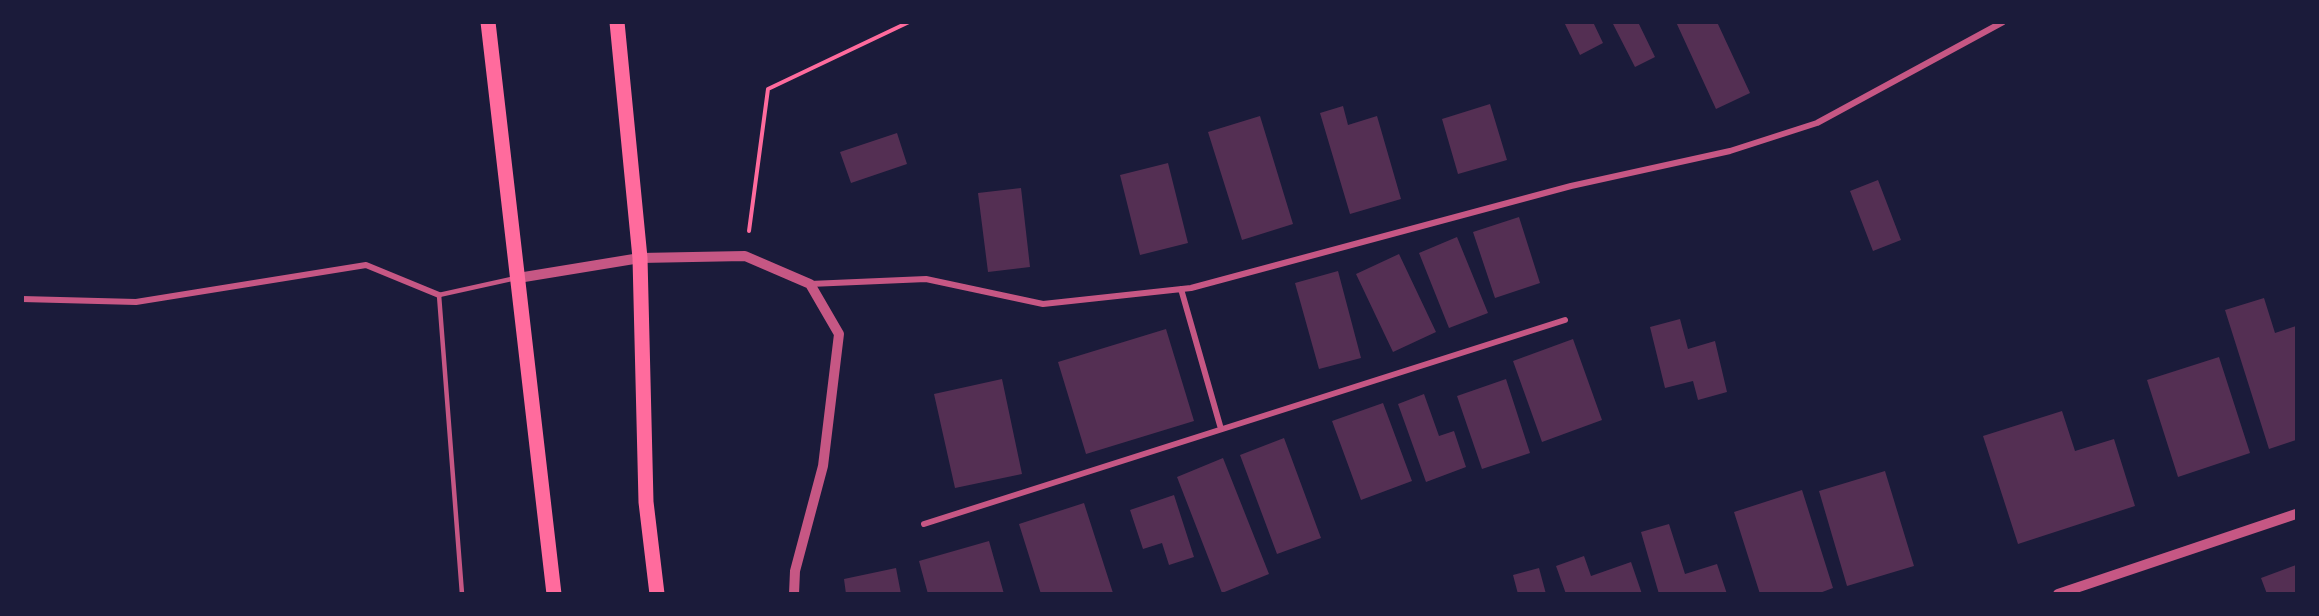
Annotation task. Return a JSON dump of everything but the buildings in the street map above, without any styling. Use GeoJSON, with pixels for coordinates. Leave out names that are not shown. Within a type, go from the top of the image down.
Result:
{"type":"FeatureCollection","features":[{"type":"Feature","properties":{"kind":"main road"},"geometry":{"type":"LineString","coordinates":[[488,22],[554,594]]}},
{"type":"Feature","properties":{"kind":"main road"},"geometry":{"type":"LineString","coordinates":[[617,22],[640,258],[646,501],[657,594]]}},
{"type":"Feature","properties":{"kind":"street"},"geometry":{"type":"LineString","coordinates":[[518,278],[640,258],[745,256],[810,284],[926,279],[1044,304],[1180,289],[1571,186],[1730,151],[1817,123],[2003,22]]}},
{"type":"Feature","properties":{"kind":"street"},"geometry":{"type":"LineString","coordinates":[[22,299],[136,302],[366,264],[439,295]]}},
{"type":"Feature","properties":{"kind":"street"},"geometry":{"type":"LineString","coordinates":[[794,594],[795,571],[823,466],[839,334],[810,284]]}},
{"type":"Feature","properties":{"kind":"street"},"geometry":{"type":"LineString","coordinates":[[1180,289],[1221,429]]}},
{"type":"Feature","properties":{"kind":"street"},"geometry":{"type":"LineString","coordinates":[[924,524],[1565,320]]}},
{"type":"Feature","properties":{"kind":"street"},"geometry":{"type":"LineString","coordinates":[[2058,594],[2296,514]]}},
{"type":"Feature","properties":{"kind":"lane"},"geometry":{"type":"LineString","coordinates":[[462,594],[439,295],[518,278]]}},
{"type":"Feature","properties":{"kind":"path"},"geometry":{"type":"LineString","coordinates":[[745,256],[768,89],[909,22]]}}]}
